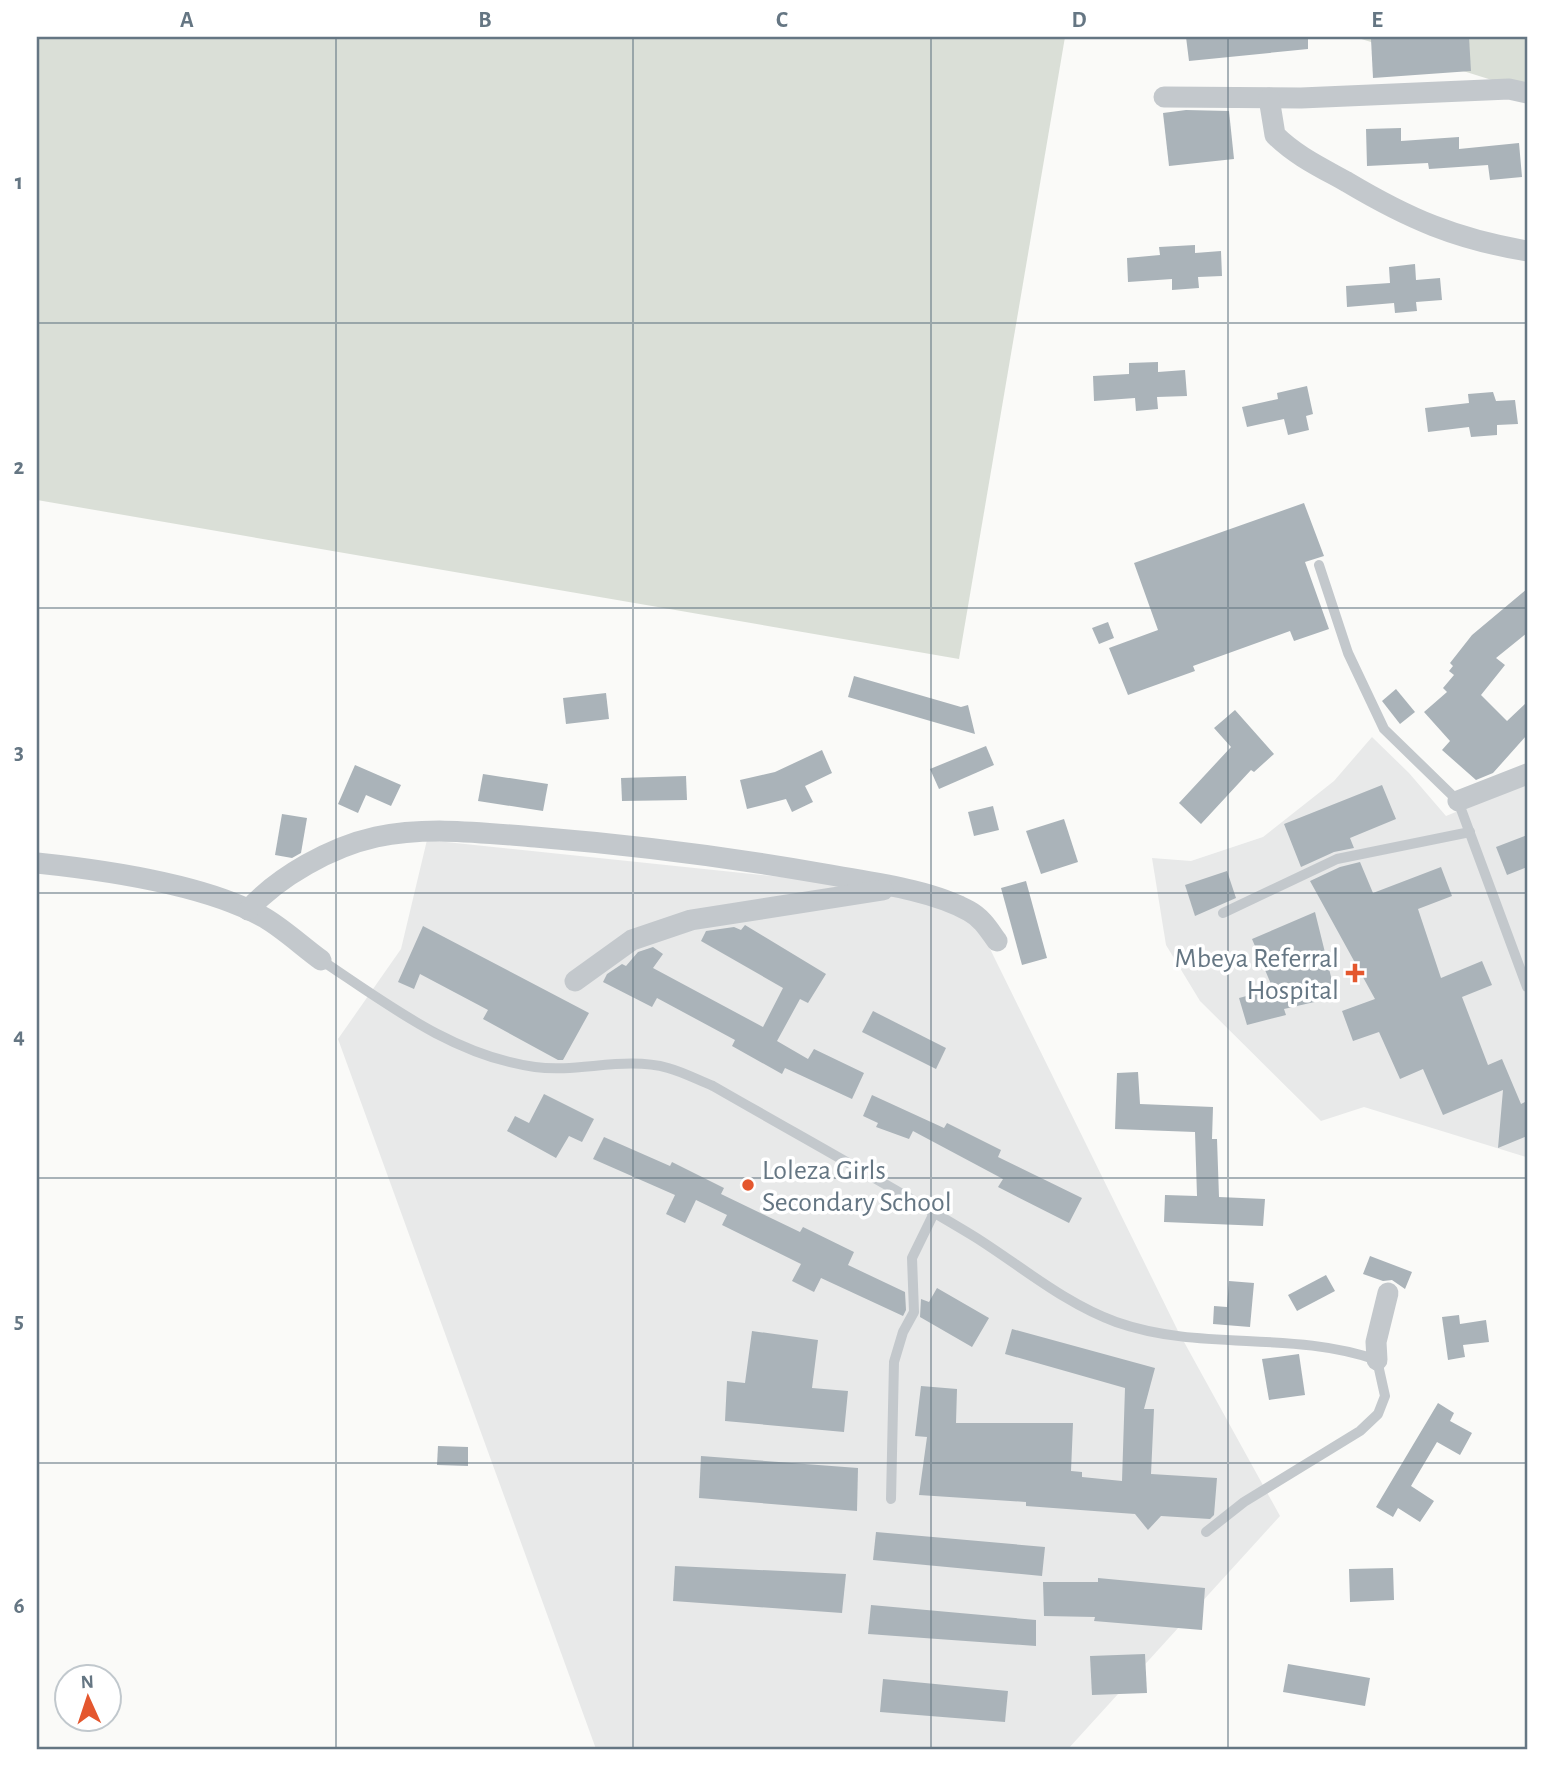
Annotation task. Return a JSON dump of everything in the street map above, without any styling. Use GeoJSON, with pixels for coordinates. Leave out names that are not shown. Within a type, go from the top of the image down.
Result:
{"type":"FeatureCollection","features":[{"type":"Feature","properties":{"kind":"street"},"geometry":{"type":"LineString","coordinates":[[1164,97],[1269,98],[1509,89],[1527,93]]}},
{"type":"Feature","properties":{"kind":"street"},"geometry":{"type":"LineString","coordinates":[[1269,98],[1275,135],[1317,166],[1374,199],[1437,229],[1527,251]]}},
{"type":"Feature","properties":{"kind":"street"},"geometry":{"type":"LineString","coordinates":[[1458,801],[1527,774]]}},
{"type":"Feature","properties":{"kind":"street"},"geometry":{"type":"LineString","coordinates":[[248,910],[262,895],[293,874],[340,850],[374,838],[407,833],[471,832],[722,855],[894,888],[935,898],[969,911],[981,920],[998,942]]}},
{"type":"Feature","properties":{"kind":"street"},"geometry":{"type":"LineString","coordinates":[[37,863],[148,880],[248,910],[267,919],[321,960]]}},
{"type":"Feature","properties":{"kind":"street"},"geometry":{"type":"LineString","coordinates":[[575,981],[632,940],[691,920],[894,888]]}},
{"type":"Feature","properties":{"kind":"street"},"geometry":{"type":"LineString","coordinates":[[1377,1360],[1376,1342],[1388,1293]]}},
{"type":"Feature","properties":{"kind":"lane"},"geometry":{"type":"LineString","coordinates":[[1319,565],[1348,653],[1384,729],[1458,801],[1527,987]]}},
{"type":"Feature","properties":{"kind":"lane"},"geometry":{"type":"LineString","coordinates":[[1223,914],[1337,859],[1470,832]]}},
{"type":"Feature","properties":{"kind":"lane"},"geometry":{"type":"LineString","coordinates":[[321,960],[409,1018],[489,1057],[565,1070],[600,1065],[667,1067],[713,1086],[934,1213],[1040,1281],[1114,1321],[1164,1336],[1312,1344],[1351,1351],[1377,1360],[1385,1396],[1378,1414],[1360,1432],[1244,1502],[1206,1532]]}},
{"type":"Feature","properties":{"kind":"lane"},"geometry":{"type":"LineString","coordinates":[[891,1499],[894,1362],[903,1332],[914,1312],[912,1258],[934,1213]]}},
{"type":"Feature","properties":{"kind":"shaded area"},"geometry":{"type":"Polygon","coordinates":[[[37,37],[1065,37],[959,659],[37,500],[37,37]]]}},
{"type":"Feature","properties":{"kind":"shaded area"},"geometry":{"type":"Polygon","coordinates":[[[1355,37],[1527,37],[1527,91],[1355,37]]]}},
{"type":"Feature","properties":{"kind":"shaded area","name":"Mbeya Referral Hospital"},"geometry":{"type":"Polygon","coordinates":[[[1372,737],[1409,773],[1446,816],[1527,783],[1527,1162],[1526,1157],[1364,1107],[1321,1121],[1200,1001],[1166,945],[1152,858],[1191,861],[1263,837],[1334,781],[1372,737]]]}},
{"type":"Feature","properties":{"kind":"shaded area","name":"Loleza Girls Secondary School"},"geometry":{"type":"Polygon","coordinates":[[[427,840],[964,896],[1178,1331],[1280,1516],[1068,1749],[596,1749],[338,1039],[401,949],[427,840]]]}},
{"type":"Feature","properties":{"kind":"building"},"geometry":{"type":"Polygon","coordinates":[[[1186,37],[1308,37],[1308,49],[1189,61],[1186,37]]]}},
{"type":"Feature","properties":{"kind":"building"},"geometry":{"type":"Polygon","coordinates":[[[1469,37],[1471,71],[1373,78],[1371,39],[1469,37]]]}},
{"type":"Feature","properties":{"kind":"building"},"geometry":{"type":"Polygon","coordinates":[[[1186,110],[1229,111],[1234,159],[1169,166],[1163,113],[1186,110]]]}},
{"type":"Feature","properties":{"kind":"building"},"geometry":{"type":"Polygon","coordinates":[[[1401,128],[1401,141],[1459,137],[1459,149],[1519,143],[1522,177],[1490,180],[1488,165],[1429,169],[1428,163],[1367,166],[1366,129],[1401,128]]]}},
{"type":"Feature","properties":{"kind":"building"},"geometry":{"type":"Polygon","coordinates":[[[1195,245],[1195,253],[1221,251],[1222,276],[1198,277],[1199,288],[1172,290],[1172,279],[1128,282],[1127,258],[1160,255],[1159,247],[1195,245]]]}},
{"type":"Feature","properties":{"kind":"building"},"geometry":{"type":"Polygon","coordinates":[[[1415,264],[1416,280],[1440,278],[1442,300],[1416,302],[1417,311],[1395,313],[1394,303],[1347,307],[1346,286],[1390,283],[1389,267],[1415,264]]]}},
{"type":"Feature","properties":{"kind":"building"},"geometry":{"type":"Polygon","coordinates":[[[1158,362],[1158,372],[1185,370],[1187,396],[1157,397],[1158,409],[1136,411],[1135,398],[1094,401],[1093,376],[1129,374],[1129,363],[1158,362]]]}},
{"type":"Feature","properties":{"kind":"building"},"geometry":{"type":"Polygon","coordinates":[[[1307,386],[1313,414],[1306,416],[1309,430],[1288,435],[1284,419],[1247,427],[1242,407],[1278,399],[1277,393],[1307,386]]]}},
{"type":"Feature","properties":{"kind":"building"},"geometry":{"type":"Polygon","coordinates":[[[1493,392],[1496,401],[1515,400],[1518,424],[1497,425],[1497,435],[1471,437],[1469,427],[1428,432],[1425,408],[1469,403],[1468,394],[1493,392]]]}},
{"type":"Feature","properties":{"kind":"building"},"geometry":{"type":"Polygon","coordinates":[[[1304,503],[1324,556],[1305,562],[1329,629],[1294,641],[1290,631],[1193,666],[1195,671],[1128,695],[1109,648],[1158,630],[1134,563],[1304,503]]]}},
{"type":"Feature","properties":{"kind":"building"},"geometry":{"type":"Polygon","coordinates":[[[1527,589],[1527,633],[1496,658],[1505,665],[1481,695],[1507,721],[1527,702],[1527,735],[1493,773],[1476,780],[1442,750],[1450,741],[1424,712],[1447,692],[1443,688],[1454,675],[1449,671],[1453,666],[1450,663],[1472,635],[1527,589]]]}},
{"type":"Feature","properties":{"kind":"building"},"geometry":{"type":"Polygon","coordinates":[[[1108,622],[1114,638],[1099,644],[1092,628],[1108,622]]]}},
{"type":"Feature","properties":{"kind":"building"},"geometry":{"type":"Polygon","coordinates":[[[854,676],[961,707],[968,705],[975,734],[848,697],[854,676]]]}},
{"type":"Feature","properties":{"kind":"building"},"geometry":{"type":"Polygon","coordinates":[[[1396,689],[1415,712],[1400,724],[1382,701],[1396,689]]]}},
{"type":"Feature","properties":{"kind":"building"},"geometry":{"type":"Polygon","coordinates":[[[606,693],[609,719],[566,724],[563,698],[606,693]]]}},
{"type":"Feature","properties":{"kind":"building"},"geometry":{"type":"Polygon","coordinates":[[[1235,710],[1274,754],[1254,772],[1251,770],[1201,824],[1179,803],[1231,747],[1214,728],[1235,710]]]}},
{"type":"Feature","properties":{"kind":"building"},"geometry":{"type":"Polygon","coordinates":[[[986,746],[994,765],[939,789],[930,769],[986,746]]]}},
{"type":"Feature","properties":{"kind":"building"},"geometry":{"type":"Polygon","coordinates":[[[822,750],[832,773],[805,786],[813,802],[792,812],[786,799],[747,809],[740,780],[775,772],[822,750]]]}},
{"type":"Feature","properties":{"kind":"building"},"geometry":{"type":"Polygon","coordinates":[[[355,765],[401,785],[391,806],[366,795],[358,813],[338,804],[355,765]]]}},
{"type":"Feature","properties":{"kind":"building"},"geometry":{"type":"Polygon","coordinates":[[[483,774],[548,784],[543,811],[478,801],[483,774]]]}},
{"type":"Feature","properties":{"kind":"building"},"geometry":{"type":"Polygon","coordinates":[[[686,776],[687,800],[622,801],[621,778],[686,776]]]}},
{"type":"Feature","properties":{"kind":"building"},"geometry":{"type":"Polygon","coordinates":[[[1382,785],[1396,819],[1350,838],[1354,848],[1334,852],[1301,867],[1284,824],[1382,785]]]}},
{"type":"Feature","properties":{"kind":"building"},"geometry":{"type":"Polygon","coordinates":[[[993,806],[999,830],[974,836],[968,812],[993,806]]]}},
{"type":"Feature","properties":{"kind":"building"},"geometry":{"type":"Polygon","coordinates":[[[282,814],[307,818],[301,853],[292,858],[275,855],[282,814]]]}},
{"type":"Feature","properties":{"kind":"building"},"geometry":{"type":"Polygon","coordinates":[[[1064,819],[1078,862],[1041,874],[1026,831],[1064,819]]]}},
{"type":"Feature","properties":{"kind":"building"},"geometry":{"type":"Polygon","coordinates":[[[1527,835],[1527,867],[1507,875],[1496,847],[1527,835]]]}},
{"type":"Feature","properties":{"kind":"building"},"geometry":{"type":"Polygon","coordinates":[[[1360,862],[1373,893],[1441,867],[1452,896],[1418,909],[1441,978],[1482,961],[1492,985],[1462,997],[1488,1065],[1502,1059],[1521,1104],[1527,1101],[1527,1136],[1498,1148],[1503,1090],[1443,1115],[1423,1069],[1400,1079],[1379,1032],[1353,1041],[1342,1011],[1375,999],[1310,881],[1340,867],[1360,862]]]}},
{"type":"Feature","properties":{"kind":"building"},"geometry":{"type":"Polygon","coordinates":[[[1227,871],[1236,898],[1195,916],[1185,885],[1227,871]]]}},
{"type":"Feature","properties":{"kind":"building"},"geometry":{"type":"Polygon","coordinates":[[[1026,881],[1047,958],[1022,965],[1001,888],[1026,881]]]}},
{"type":"Feature","properties":{"kind":"building"},"geometry":{"type":"Polygon","coordinates":[[[1315,912],[1336,997],[1284,1009],[1286,1015],[1247,1025],[1239,998],[1273,989],[1252,939],[1315,912]]]}},
{"type":"Feature","properties":{"kind":"building"},"geometry":{"type":"Polygon","coordinates":[[[745,925],[826,974],[808,1003],[800,999],[777,1041],[808,1059],[814,1049],[864,1073],[852,1099],[785,1068],[782,1074],[732,1046],[735,1040],[657,998],[652,1007],[603,982],[607,974],[622,964],[626,966],[638,952],[653,947],[663,954],[653,968],[763,1027],[783,988],[701,941],[706,931],[734,927],[741,930],[745,925]]]}},
{"type":"Feature","properties":{"kind":"building"},"geometry":{"type":"Polygon","coordinates":[[[423,926],[589,1013],[563,1060],[558,1060],[483,1019],[488,1010],[420,974],[414,989],[398,982],[423,926]]]}},
{"type":"Feature","properties":{"kind":"building"},"geometry":{"type":"Polygon","coordinates":[[[873,1011],[946,1048],[936,1069],[862,1032],[873,1011]]]}},
{"type":"Feature","properties":{"kind":"building"},"geometry":{"type":"Polygon","coordinates":[[[1138,1072],[1140,1104],[1213,1107],[1212,1139],[1217,1139],[1219,1197],[1265,1199],[1263,1226],[1164,1222],[1165,1195],[1197,1196],[1195,1132],[1115,1129],[1117,1073],[1138,1072]]]}},
{"type":"Feature","properties":{"kind":"building"},"geometry":{"type":"Polygon","coordinates":[[[544,1094],[594,1119],[582,1142],[569,1136],[556,1158],[507,1131],[515,1116],[529,1123],[544,1094]]]}},
{"type":"Feature","properties":{"kind":"building"},"geometry":{"type":"Polygon","coordinates":[[[872,1095],[944,1128],[947,1123],[1001,1150],[998,1157],[1082,1198],[1069,1223],[998,1187],[1003,1179],[913,1131],[909,1139],[876,1127],[878,1123],[863,1116],[872,1095]]]}},
{"type":"Feature","properties":{"kind":"building"},"geometry":{"type":"Polygon","coordinates":[[[604,1137],[670,1166],[672,1162],[724,1188],[721,1194],[800,1232],[803,1227],[854,1252],[848,1265],[905,1292],[906,1310],[903,1316],[821,1278],[814,1292],[792,1281],[801,1264],[722,1225],[727,1215],[696,1200],[685,1223],[666,1214],[675,1195],[593,1159],[604,1137]]]}},
{"type":"Feature","properties":{"kind":"building"},"geometry":{"type":"Polygon","coordinates":[[[1370,1256],[1412,1272],[1405,1289],[1392,1280],[1383,1281],[1363,1274],[1370,1256]]]}},
{"type":"Feature","properties":{"kind":"building"},"geometry":{"type":"Polygon","coordinates":[[[1326,1275],[1335,1291],[1297,1311],[1288,1295],[1326,1275]]]}},
{"type":"Feature","properties":{"kind":"building"},"geometry":{"type":"Polygon","coordinates":[[[1229,1281],[1254,1283],[1250,1327],[1213,1324],[1214,1306],[1227,1307],[1229,1281]]]}},
{"type":"Feature","properties":{"kind":"building"},"geometry":{"type":"Polygon","coordinates":[[[937,1288],[989,1318],[972,1347],[920,1317],[921,1299],[929,1302],[937,1288]]]}},
{"type":"Feature","properties":{"kind":"building"},"geometry":{"type":"Polygon","coordinates":[[[1459,1315],[1460,1324],[1486,1320],[1489,1342],[1463,1345],[1465,1357],[1448,1360],[1442,1317],[1459,1315]]]}},
{"type":"Feature","properties":{"kind":"building"},"geometry":{"type":"Polygon","coordinates":[[[1012,1329],[1155,1368],[1144,1409],[1154,1409],[1151,1474],[1217,1478],[1214,1515],[1210,1519],[1161,1516],[1148,1530],[1135,1514],[1026,1506],[1026,1502],[919,1495],[927,1437],[915,1436],[921,1386],[957,1389],[956,1423],[1073,1423],[1071,1471],[1082,1472],[1082,1477],[1122,1481],[1125,1388],[1005,1354],[1012,1329]]]}},
{"type":"Feature","properties":{"kind":"building"},"geometry":{"type":"Polygon","coordinates":[[[752,1331],[818,1340],[812,1388],[848,1391],[844,1432],[725,1421],[727,1381],[745,1383],[752,1331]]]}},
{"type":"Feature","properties":{"kind":"building"},"geometry":{"type":"Polygon","coordinates":[[[1299,1354],[1305,1395],[1269,1400],[1262,1359],[1299,1354]]]}},
{"type":"Feature","properties":{"kind":"building"},"geometry":{"type":"Polygon","coordinates":[[[1438,1403],[1454,1413],[1450,1421],[1472,1433],[1460,1455],[1437,1442],[1415,1479],[1411,1486],[1434,1501],[1420,1522],[1398,1508],[1393,1517],[1376,1507],[1438,1403]]]}},
{"type":"Feature","properties":{"kind":"building"},"geometry":{"type":"Polygon","coordinates":[[[438,1446],[468,1447],[468,1466],[437,1465],[438,1446]]]}},
{"type":"Feature","properties":{"kind":"building"},"geometry":{"type":"Polygon","coordinates":[[[701,1456],[858,1468],[857,1511],[699,1498],[701,1456]]]}},
{"type":"Feature","properties":{"kind":"building"},"geometry":{"type":"Polygon","coordinates":[[[876,1532],[1045,1547],[1042,1576],[873,1560],[876,1532]]]}},
{"type":"Feature","properties":{"kind":"building"},"geometry":{"type":"Polygon","coordinates":[[[675,1566],[846,1574],[842,1613],[673,1601],[675,1566]]]}},
{"type":"Feature","properties":{"kind":"building"},"geometry":{"type":"Polygon","coordinates":[[[1393,1568],[1394,1600],[1350,1602],[1349,1569],[1393,1568]]]}},
{"type":"Feature","properties":{"kind":"building"},"geometry":{"type":"Polygon","coordinates":[[[1098,1578],[1205,1588],[1202,1630],[1094,1621],[1095,1617],[1044,1616],[1043,1582],[1098,1582],[1098,1578]]]}},
{"type":"Feature","properties":{"kind":"building"},"geometry":{"type":"Polygon","coordinates":[[[871,1605],[1036,1620],[1036,1646],[868,1634],[871,1605]]]}},
{"type":"Feature","properties":{"kind":"building"},"geometry":{"type":"Polygon","coordinates":[[[1145,1654],[1147,1693],[1092,1695],[1090,1656],[1145,1654]]]}},
{"type":"Feature","properties":{"kind":"building"},"geometry":{"type":"Polygon","coordinates":[[[1288,1664],[1370,1678],[1365,1706],[1283,1692],[1288,1664]]]}},
{"type":"Feature","properties":{"kind":"building"},"geometry":{"type":"Polygon","coordinates":[[[883,1679],[1008,1691],[1005,1722],[880,1712],[883,1679]]]}},
{"type":"Feature","properties":{"kind":"place","name":"Mbeya Referral Hospital"},"geometry":{"type":"Point","coordinates":[1355,973]}},
{"type":"Feature","properties":{"kind":"place","name":"Loleza Girls Secondary School"},"geometry":{"type":"Point","coordinates":[748,1185]}}]}
